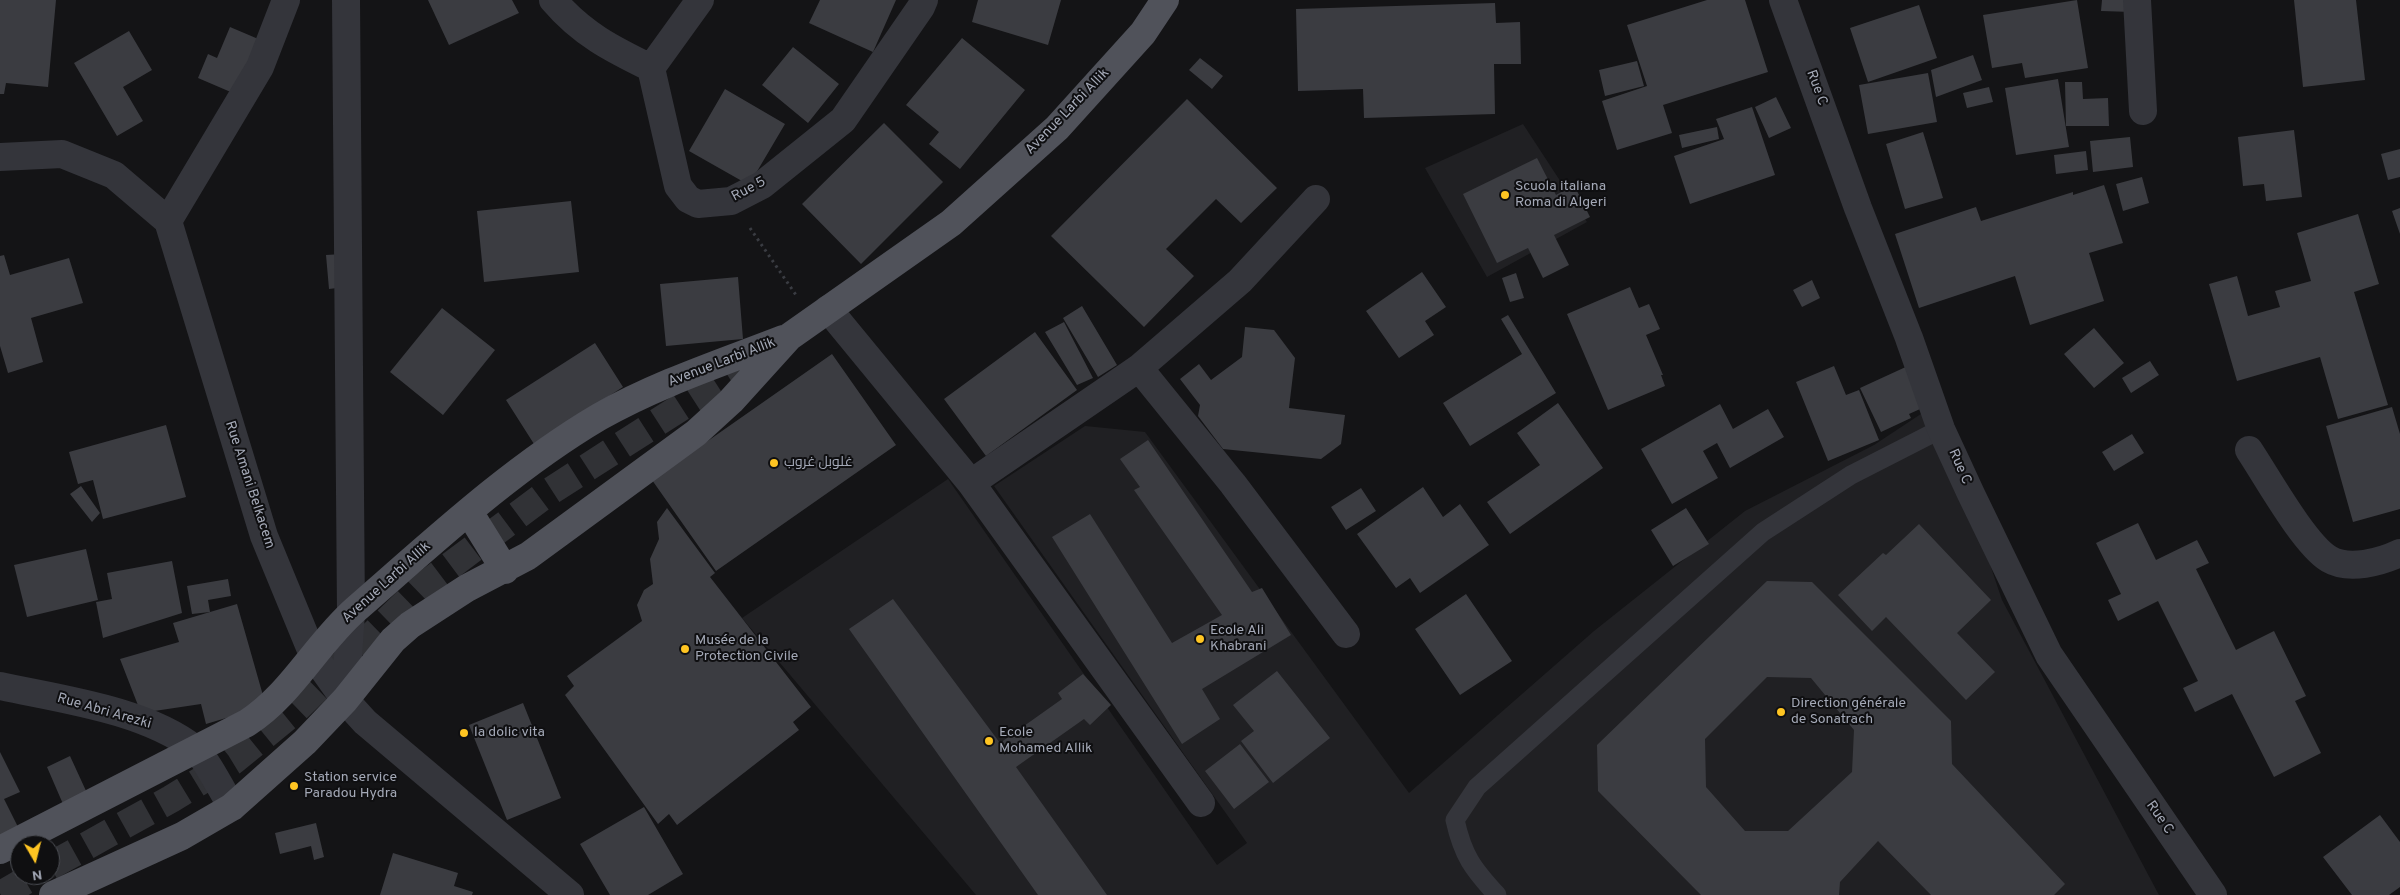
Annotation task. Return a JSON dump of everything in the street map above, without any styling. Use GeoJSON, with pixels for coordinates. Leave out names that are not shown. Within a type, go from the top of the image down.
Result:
{"type":"FeatureCollection","features":[{"type":"Feature","properties":{"kind":"main road","name":"Avenue Larbi Allik"},"geometry":{"type":"LineString","coordinates":[[53,895],[182,836],[232,807],[305,742],[344,700],[393,640],[410,625],[468,588],[505,570],[528,556],[696,432],[731,401],[790,337],[951,223],[1057,128],[1143,34],[1165,0]]}},
{"type":"Feature","properties":{"kind":"main road","name":"Avenue Larbi Allik"},"geometry":{"type":"LineString","coordinates":[[0,850],[196,750],[267,711],[313,655],[351,613],[468,512],[513,476],[599,418],[658,388],[790,337]]}},
{"type":"Feature","properties":{"kind":"main road"},"geometry":{"type":"LineString","coordinates":[[468,512],[505,570]]}},
{"type":"Feature","properties":{"kind":"street"},"geometry":{"type":"LineString","coordinates":[[0,157],[62,154],[114,175],[168,221],[260,67],[286,0]]}},
{"type":"Feature","properties":{"kind":"street"},"geometry":{"type":"LineString","coordinates":[[344,700],[351,613],[346,0]]}},
{"type":"Feature","properties":{"kind":"street"},"geometry":{"type":"LineString","coordinates":[[553,0],[572,22],[613,49],[651,68],[700,0]]}},
{"type":"Feature","properties":{"kind":"street","name":"Rue 5"},"geometry":{"type":"LineString","coordinates":[[651,68],[678,186],[688,199],[698,204],[731,202],[762,186],[843,120],[924,0]]}},
{"type":"Feature","properties":{"kind":"street","name":"Rue C"},"geometry":{"type":"LineString","coordinates":[[1783,0],[1858,208],[1909,338],[1941,429],[2050,655],[2213,895]]}},
{"type":"Feature","properties":{"kind":"street"},"geometry":{"type":"LineString","coordinates":[[2137,0],[2143,111]]}},
{"type":"Feature","properties":{"kind":"street"},"geometry":{"type":"LineString","coordinates":[[971,483],[1139,368],[1240,280],[1316,199]]}},
{"type":"Feature","properties":{"kind":"street","name":"Rue Amani Belkacem"},"geometry":{"type":"LineString","coordinates":[[168,221],[264,536],[313,655],[344,700],[364,722],[570,895]]}},
{"type":"Feature","properties":{"kind":"street"},"geometry":{"type":"LineString","coordinates":[[821,315],[971,483],[1201,803]]}},
{"type":"Feature","properties":{"kind":"street"},"geometry":{"type":"LineString","coordinates":[[1139,368],[1233,484],[1346,634]]}},
{"type":"Feature","properties":{"kind":"street"},"geometry":{"type":"LineString","coordinates":[[2249,450],[2314,548],[2330,560],[2361,564],[2388,558],[2400,552]]}},
{"type":"Feature","properties":{"kind":"street","name":"Rue Abri Arezki"},"geometry":{"type":"LineString","coordinates":[[0,686],[92,706],[155,725],[196,750],[232,807]]}},
{"type":"Feature","properties":{"kind":"lane"},"geometry":{"type":"LineString","coordinates":[[1497,895],[1473,869],[1460,844],[1455,820],[1477,787],[1763,532],[1851,475],[1941,429]]}},
{"type":"Feature","properties":{"kind":"path"},"geometry":{"type":"LineString","coordinates":[[731,202],[821,315]]}},
{"type":"Feature","properties":{"kind":"shaded area","name":"Scuola italiana Roma di Algeri"},"geometry":{"type":"Polygon","coordinates":[[[1523,124],[1587,222],[1487,277],[1425,168],[1523,124]]]}},
{"type":"Feature","properties":{"kind":"shaded area"},"geometry":{"type":"Polygon","coordinates":[[[1936,404],[2002,600],[2159,895],[976,895],[742,618],[948,479],[1217,865],[1247,843],[994,486],[1085,426],[1145,432],[1409,793],[1594,631],[1745,511],[1874,445],[1936,404]]]}},
{"type":"Feature","properties":{"kind":"building"},"geometry":{"type":"Polygon","coordinates":[[[0,0],[56,0],[48,87],[6,83],[4,94],[0,94],[0,0]]]}},
{"type":"Feature","properties":{"kind":"building"},"geometry":{"type":"Polygon","coordinates":[[[428,0],[512,0],[519,13],[449,45],[428,0]]]}},
{"type":"Feature","properties":{"kind":"building"},"geometry":{"type":"Polygon","coordinates":[[[820,0],[896,0],[873,52],[809,23],[820,0]]]}},
{"type":"Feature","properties":{"kind":"building"},"geometry":{"type":"Polygon","coordinates":[[[978,0],[1061,0],[1048,45],[972,22],[978,0]]]}},
{"type":"Feature","properties":{"kind":"building"},"geometry":{"type":"Polygon","coordinates":[[[1707,0],[1745,0],[1768,72],[1663,105],[1672,133],[1617,150],[1602,101],[1647,86],[1627,25],[1707,0]]]}},
{"type":"Feature","properties":{"kind":"building"},"geometry":{"type":"Polygon","coordinates":[[[2077,0],[2088,68],[2025,78],[2022,63],[1992,68],[1983,15],[2077,0]]]}},
{"type":"Feature","properties":{"kind":"building"},"geometry":{"type":"Polygon","coordinates":[[[2102,0],[2132,0],[2132,12],[2101,11],[2102,0]]]}},
{"type":"Feature","properties":{"kind":"building"},"geometry":{"type":"Polygon","coordinates":[[[2294,0],[2356,0],[2365,80],[2303,87],[2294,0]]]}},
{"type":"Feature","properties":{"kind":"building"},"geometry":{"type":"Polygon","coordinates":[[[1495,3],[1496,23],[1520,22],[1521,64],[1494,64],[1495,114],[1364,118],[1363,89],[1298,91],[1296,9],[1495,3]]]}},
{"type":"Feature","properties":{"kind":"building"},"geometry":{"type":"Polygon","coordinates":[[[1919,5],[1937,58],[1868,82],[1850,28],[1919,5]]]}},
{"type":"Feature","properties":{"kind":"building"},"geometry":{"type":"Polygon","coordinates":[[[230,27],[263,41],[240,96],[198,78],[208,54],[217,58],[230,27]]]}},
{"type":"Feature","properties":{"kind":"building"},"geometry":{"type":"Polygon","coordinates":[[[129,31],[152,70],[123,87],[143,121],[117,136],[74,63],[129,31]]]}},
{"type":"Feature","properties":{"kind":"building"},"geometry":{"type":"Polygon","coordinates":[[[962,38],[1025,90],[960,169],[929,144],[939,132],[906,105],[962,38]]]}},
{"type":"Feature","properties":{"kind":"building"},"geometry":{"type":"Polygon","coordinates":[[[793,47],[839,84],[808,123],[762,85],[793,47]]]}},
{"type":"Feature","properties":{"kind":"building"},"geometry":{"type":"Polygon","coordinates":[[[1973,55],[1982,80],[1936,97],[1931,70],[1973,55]]]}},
{"type":"Feature","properties":{"kind":"building"},"geometry":{"type":"Polygon","coordinates":[[[1200,58],[1223,76],[1212,89],[1189,70],[1200,58]]]}},
{"type":"Feature","properties":{"kind":"building"},"geometry":{"type":"Polygon","coordinates":[[[1637,61],[1644,86],[1605,96],[1599,70],[1637,61]]]}},
{"type":"Feature","properties":{"kind":"building"},"geometry":{"type":"Polygon","coordinates":[[[1928,73],[1937,122],[1868,134],[1859,85],[1928,73]]]}},
{"type":"Feature","properties":{"kind":"building"},"geometry":{"type":"Polygon","coordinates":[[[2058,79],[2069,147],[2016,155],[2005,88],[2058,79]]]}},
{"type":"Feature","properties":{"kind":"building"},"geometry":{"type":"Polygon","coordinates":[[[2065,82],[2082,82],[2083,99],[2108,98],[2109,126],[2066,126],[2065,82]]]}},
{"type":"Feature","properties":{"kind":"building"},"geometry":{"type":"Polygon","coordinates":[[[1989,87],[1993,102],[1967,108],[1963,93],[1989,87]]]}},
{"type":"Feature","properties":{"kind":"building"},"geometry":{"type":"Polygon","coordinates":[[[725,89],[785,124],[749,185],[689,151],[725,89]]]}},
{"type":"Feature","properties":{"kind":"building"},"geometry":{"type":"Polygon","coordinates":[[[1776,97],[1791,128],[1769,138],[1755,107],[1776,97]]]}},
{"type":"Feature","properties":{"kind":"building"},"geometry":{"type":"Polygon","coordinates":[[[1187,99],[1277,188],[1241,223],[1216,199],[1166,249],[1194,276],[1144,327],[1051,236],[1187,99]]]}},
{"type":"Feature","properties":{"kind":"building"},"geometry":{"type":"Polygon","coordinates":[[[1752,107],[1775,175],[1690,204],[1674,156],[1724,139],[1716,119],[1752,107]]]}},
{"type":"Feature","properties":{"kind":"building"},"geometry":{"type":"Polygon","coordinates":[[[884,123],[943,182],[861,264],[802,204],[884,123]]]}},
{"type":"Feature","properties":{"kind":"building"},"geometry":{"type":"Polygon","coordinates":[[[1717,127],[1719,139],[1682,148],[1679,135],[1717,127]]]}},
{"type":"Feature","properties":{"kind":"building"},"geometry":{"type":"Polygon","coordinates":[[[2294,130],[2302,197],[2266,201],[2264,184],[2243,186],[2238,137],[2294,130]]]}},
{"type":"Feature","properties":{"kind":"building"},"geometry":{"type":"Polygon","coordinates":[[[1923,132],[1943,198],[1905,209],[1886,144],[1923,132]]]}},
{"type":"Feature","properties":{"kind":"building"},"geometry":{"type":"Polygon","coordinates":[[[2130,137],[2133,167],[2093,172],[2090,141],[2130,137]]]}},
{"type":"Feature","properties":{"kind":"building"},"geometry":{"type":"Polygon","coordinates":[[[2400,149],[2400,177],[2388,180],[2381,154],[2400,149]]]}},
{"type":"Feature","properties":{"kind":"building"},"geometry":{"type":"Polygon","coordinates":[[[2086,151],[2088,170],[2056,174],[2054,155],[2086,151]]]}},
{"type":"Feature","properties":{"kind":"building"},"geometry":{"type":"Polygon","coordinates":[[[1537,158],[1556,195],[1574,185],[1590,217],[1554,235],[1569,265],[1543,278],[1528,248],[1497,263],[1463,194],[1537,158]]]}},
{"type":"Feature","properties":{"kind":"building"},"geometry":{"type":"Polygon","coordinates":[[[2142,177],[2149,203],[2123,211],[2116,184],[2142,177]]]}},
{"type":"Feature","properties":{"kind":"building"},"geometry":{"type":"Polygon","coordinates":[[[2104,185],[2123,243],[2089,253],[2104,301],[2030,325],[2015,276],[1919,308],[1895,234],[1976,207],[1981,221],[2073,192],[2073,195],[2104,185]]]}},
{"type":"Feature","properties":{"kind":"building"},"geometry":{"type":"Polygon","coordinates":[[[571,201],[579,272],[484,282],[477,211],[571,201]]]}},
{"type":"Feature","properties":{"kind":"building"},"geometry":{"type":"Polygon","coordinates":[[[2400,208],[2400,234],[2392,211],[2400,208]]]}},
{"type":"Feature","properties":{"kind":"building"},"geometry":{"type":"Polygon","coordinates":[[[2358,214],[2379,284],[2354,292],[2388,405],[2338,419],[2320,357],[2237,381],[2209,284],[2237,276],[2248,316],[2280,307],[2275,291],[2311,281],[2297,233],[2358,214]]]}},
{"type":"Feature","properties":{"kind":"building"},"geometry":{"type":"Polygon","coordinates":[[[342,254],[345,287],[329,289],[326,255],[342,254]]]}},
{"type":"Feature","properties":{"kind":"building"},"geometry":{"type":"Polygon","coordinates":[[[4,255],[10,275],[69,258],[83,303],[31,318],[43,362],[8,373],[0,346],[0,256],[4,255]]]}},
{"type":"Feature","properties":{"kind":"building"},"geometry":{"type":"Polygon","coordinates":[[[1422,272],[1446,307],[1425,321],[1434,335],[1399,358],[1366,311],[1422,272]]]}},
{"type":"Feature","properties":{"kind":"building"},"geometry":{"type":"Polygon","coordinates":[[[1516,273],[1524,298],[1510,302],[1502,278],[1516,273]]]}},
{"type":"Feature","properties":{"kind":"building"},"geometry":{"type":"Polygon","coordinates":[[[738,277],[743,339],[666,346],[660,284],[738,277]]]}},
{"type":"Feature","properties":{"kind":"building"},"geometry":{"type":"Polygon","coordinates":[[[1812,280],[1820,298],[1802,307],[1793,290],[1812,280]]]}},
{"type":"Feature","properties":{"kind":"building"},"geometry":{"type":"Polygon","coordinates":[[[1630,287],[1639,308],[1649,304],[1660,329],[1646,335],[1663,375],[1661,375],[1665,386],[1608,410],[1567,314],[1630,287]]]}},
{"type":"Feature","properties":{"kind":"building"},"geometry":{"type":"Polygon","coordinates":[[[1082,306],[1117,365],[1098,377],[1063,318],[1082,306]]]}},
{"type":"Feature","properties":{"kind":"building"},"geometry":{"type":"Polygon","coordinates":[[[442,308],[495,350],[443,415],[390,372],[442,308]]]}},
{"type":"Feature","properties":{"kind":"building"},"geometry":{"type":"Polygon","coordinates":[[[1508,315],[1556,393],[1470,446],[1443,403],[1522,354],[1501,319],[1508,315]]]}},
{"type":"Feature","properties":{"kind":"building"},"geometry":{"type":"Polygon","coordinates":[[[1064,322],[1093,378],[1077,385],[1045,332],[1064,322]]]}},
{"type":"Feature","properties":{"kind":"building"},"geometry":{"type":"Polygon","coordinates":[[[1245,327],[1274,330],[1295,358],[1289,408],[1345,415],[1341,444],[1321,459],[1223,449],[1198,416],[1200,405],[1180,379],[1199,364],[1211,380],[1242,357],[1245,327]]]}},
{"type":"Feature","properties":{"kind":"building"},"geometry":{"type":"Polygon","coordinates":[[[2094,328],[2124,363],[2094,388],[2064,354],[2094,328]]]}},
{"type":"Feature","properties":{"kind":"building"},"geometry":{"type":"Polygon","coordinates":[[[1035,332],[1077,390],[986,456],[944,399],[1035,332]]]}},
{"type":"Feature","properties":{"kind":"building"},"geometry":{"type":"Polygon","coordinates":[[[595,343],[623,387],[534,444],[506,400],[595,343]]]}},
{"type":"Feature","properties":{"kind":"building","name":"غلوبل غروب"},"geometry":{"type":"Polygon","coordinates":[[[832,354],[896,445],[716,571],[652,480],[832,354]]]}},
{"type":"Feature","properties":{"kind":"building"},"geometry":{"type":"Polygon","coordinates":[[[2150,361],[2159,375],[2131,393],[2122,378],[2150,361]]]}},
{"type":"Feature","properties":{"kind":"building"},"geometry":{"type":"Polygon","coordinates":[[[1910,365],[1929,405],[1909,414],[1911,418],[1881,432],[1860,388],[1910,365]]]}},
{"type":"Feature","properties":{"kind":"building"},"geometry":{"type":"Polygon","coordinates":[[[1834,366],[1846,395],[1859,390],[1879,440],[1828,461],[1796,382],[1834,366]]]}},
{"type":"Feature","properties":{"kind":"building"},"geometry":{"type":"Polygon","coordinates":[[[1558,403],[1603,468],[1510,534],[1487,502],[1540,465],[1517,433],[1558,403]]]}},
{"type":"Feature","properties":{"kind":"building"},"geometry":{"type":"Polygon","coordinates":[[[1720,404],[1733,429],[1768,409],[1784,437],[1730,468],[1717,443],[1703,451],[1718,478],[1672,504],[1641,449],[1720,404]]]}},
{"type":"Feature","properties":{"kind":"building"},"geometry":{"type":"Polygon","coordinates":[[[2392,407],[2400,434],[2400,509],[2353,522],[2326,426],[2392,407]]]}},
{"type":"Feature","properties":{"kind":"building"},"geometry":{"type":"Polygon","coordinates":[[[166,425],[186,497],[103,519],[93,480],[78,484],[69,452],[166,425]]]}},
{"type":"Feature","properties":{"kind":"building"},"geometry":{"type":"Polygon","coordinates":[[[2132,434],[2144,453],[2114,471],[2102,452],[2132,434]]]}},
{"type":"Feature","properties":{"kind":"building"},"geometry":{"type":"Polygon","coordinates":[[[1148,440],[1252,592],[1262,588],[1291,635],[1202,689],[1220,719],[1182,744],[1052,537],[1090,514],[1172,643],[1222,615],[1134,490],[1140,487],[1120,459],[1148,440]]]}},
{"type":"Feature","properties":{"kind":"building"},"geometry":{"type":"Polygon","coordinates":[[[81,486],[100,513],[92,522],[70,494],[81,486]]]}},
{"type":"Feature","properties":{"kind":"building"},"geometry":{"type":"Polygon","coordinates":[[[1423,487],[1443,517],[1460,504],[1489,545],[1420,593],[1410,578],[1396,588],[1357,534],[1423,487]]]}},
{"type":"Feature","properties":{"kind":"building"},"geometry":{"type":"Polygon","coordinates":[[[1361,488],[1376,511],[1346,530],[1331,507],[1361,488]]]}},
{"type":"Feature","properties":{"kind":"building","name":"Musée de la Protection Civile"},"geometry":{"type":"Polygon","coordinates":[[[667,508],[715,573],[710,577],[811,707],[793,722],[799,730],[677,825],[669,814],[658,824],[565,695],[574,686],[567,676],[642,621],[637,605],[644,590],[653,584],[650,559],[659,539],[657,522],[667,508]]]}},
{"type":"Feature","properties":{"kind":"building"},"geometry":{"type":"Polygon","coordinates":[[[1686,508],[1709,544],[1673,566],[1651,530],[1686,508]]]}},
{"type":"Feature","properties":{"kind":"building"},"geometry":{"type":"Polygon","coordinates":[[[2138,523],[2156,560],[2197,540],[2209,563],[2196,569],[2236,650],[2274,631],[2306,696],[2295,701],[2321,753],[2274,777],[2232,694],[2195,712],[2183,688],[2198,681],[2158,601],[2118,621],[2108,600],[2121,594],[2096,543],[2138,523]]]}},
{"type":"Feature","properties":{"kind":"building"},"geometry":{"type":"Polygon","coordinates":[[[1919,524],[1991,600],[1957,633],[1995,672],[1966,700],[1886,617],[1872,631],[1838,595],[1883,553],[1886,555],[1919,524]]]}},
{"type":"Feature","properties":{"kind":"building"},"geometry":{"type":"Polygon","coordinates":[[[86,549],[98,600],[27,617],[14,565],[86,549]]]}},
{"type":"Feature","properties":{"kind":"building"},"geometry":{"type":"Polygon","coordinates":[[[172,561],[182,613],[103,638],[96,602],[112,599],[107,573],[172,561]]]}},
{"type":"Feature","properties":{"kind":"building"},"geometry":{"type":"Polygon","coordinates":[[[228,579],[231,596],[208,600],[210,612],[192,614],[187,586],[228,579]]]}},
{"type":"Feature","properties":{"kind":"building"},"geometry":{"type":"Polygon","coordinates":[[[1767,581],[1812,582],[1951,721],[1952,764],[2065,884],[2054,895],[1931,895],[1878,841],[1840,882],[1839,895],[1701,895],[1598,791],[1597,745],[1767,581]],[[1767,677],[1705,739],[1706,787],[1745,831],[1788,831],[1852,772],[1854,730],[1811,678],[1767,677]]]}},
{"type":"Feature","properties":{"kind":"building"},"geometry":{"type":"Polygon","coordinates":[[[1466,594],[1512,661],[1460,695],[1415,629],[1466,594]]]}},
{"type":"Feature","properties":{"kind":"building"},"geometry":{"type":"Polygon","coordinates":[[[893,599],[1000,743],[1062,699],[1058,693],[1083,674],[1111,705],[1090,725],[1084,719],[1016,767],[1107,895],[1038,895],[849,629],[893,599]]]}},
{"type":"Feature","properties":{"kind":"building"},"geometry":{"type":"Polygon","coordinates":[[[237,604],[266,706],[206,724],[201,704],[141,713],[120,659],[179,642],[173,623],[237,604]]]}},
{"type":"Feature","properties":{"kind":"building"},"geometry":{"type":"Polygon","coordinates":[[[1277,671],[1330,738],[1273,783],[1241,741],[1254,731],[1233,705],[1277,671]]]}},
{"type":"Feature","properties":{"kind":"building"},"geometry":{"type":"Polygon","coordinates":[[[523,703],[561,798],[507,820],[469,725],[523,703]]]}},
{"type":"Feature","properties":{"kind":"building"},"geometry":{"type":"Polygon","coordinates":[[[1240,744],[1269,782],[1234,809],[1205,771],[1240,744]]]}},
{"type":"Feature","properties":{"kind":"building"},"geometry":{"type":"Polygon","coordinates":[[[0,752],[20,792],[4,799],[21,833],[10,835],[10,838],[0,843],[0,752]]]}},
{"type":"Feature","properties":{"kind":"building"},"geometry":{"type":"Polygon","coordinates":[[[70,756],[87,793],[63,804],[47,767],[70,756]]]}},
{"type":"Feature","properties":{"kind":"building"},"geometry":{"type":"Polygon","coordinates":[[[644,807],[683,874],[648,895],[610,895],[580,844],[644,807]]]}},
{"type":"Feature","properties":{"kind":"building"},"geometry":{"type":"Polygon","coordinates":[[[2380,815],[2400,842],[2400,887],[2389,895],[2352,895],[2323,857],[2380,815]]]}},
{"type":"Feature","properties":{"kind":"building"},"geometry":{"type":"Polygon","coordinates":[[[316,823],[324,857],[314,860],[311,846],[280,854],[275,833],[316,823]]]}},
{"type":"Feature","properties":{"kind":"building"},"geometry":{"type":"Polygon","coordinates":[[[393,853],[458,873],[454,886],[473,892],[472,895],[380,895],[393,853]]]}},
{"type":"Feature","properties":{"kind":"tunnel"},"geometry":{"type":"LineString","coordinates":[[60,860],[171,799],[233,761],[293,712],[422,587],[546,494],[765,353]]}},
{"type":"Feature","properties":{"kind":"tunnel"},"geometry":{"type":"LineString","coordinates":[[1,895],[18,885]]}},
{"type":"Feature","properties":{"kind":"place","name":"Scuola italiana Roma di Algeri"},"geometry":{"type":"Point","coordinates":[1505,195]}},
{"type":"Feature","properties":{"kind":"place","name":"غلوبل غروب"},"geometry":{"type":"Point","coordinates":[774,463]}},
{"type":"Feature","properties":{"kind":"place","name":"Ecole Ali Khabrani"},"geometry":{"type":"Point","coordinates":[1200,639]}},
{"type":"Feature","properties":{"kind":"place","name":"Musée de la Protection Civile"},"geometry":{"type":"Point","coordinates":[685,649]}},
{"type":"Feature","properties":{"kind":"place","name":"Direction générale de Sonatrach"},"geometry":{"type":"Point","coordinates":[1781,712]}},
{"type":"Feature","properties":{"kind":"place","name":"la dolic vita"},"geometry":{"type":"Point","coordinates":[464,733]}},
{"type":"Feature","properties":{"kind":"place","name":"Ecole Mohamed Allik"},"geometry":{"type":"Point","coordinates":[989,741]}},
{"type":"Feature","properties":{"kind":"place","name":"Station service Paradou Hydra"},"geometry":{"type":"Point","coordinates":[294,786]}}]}
